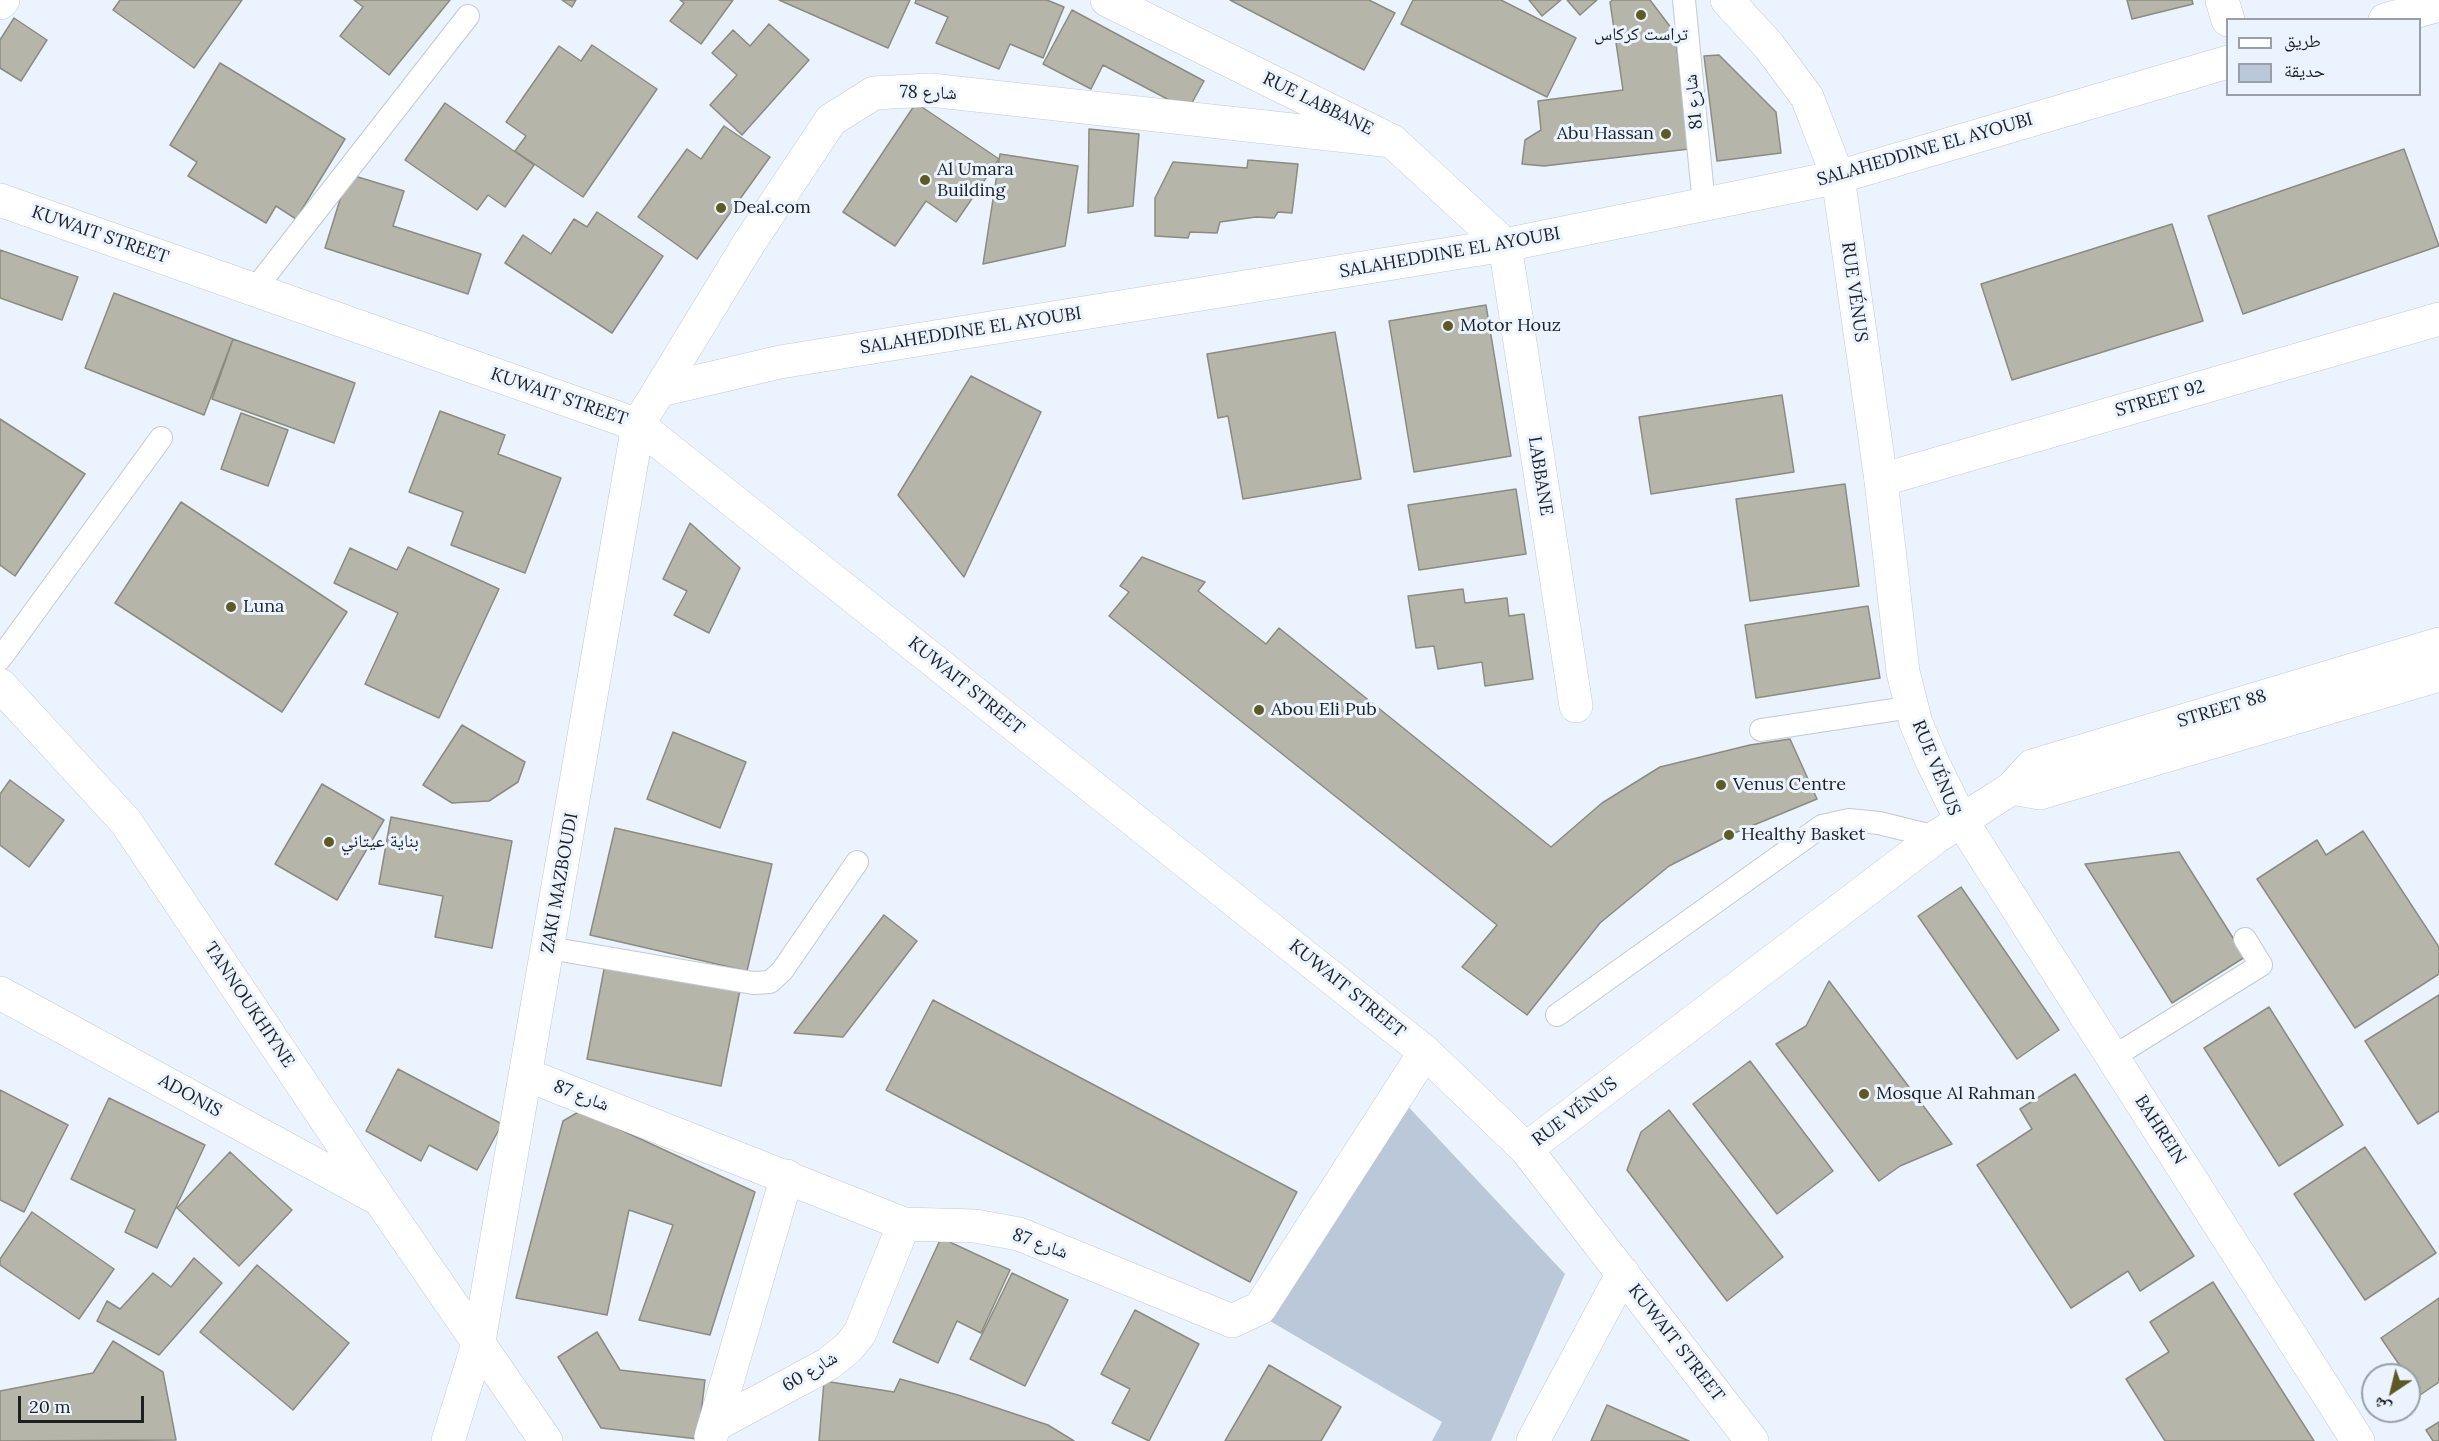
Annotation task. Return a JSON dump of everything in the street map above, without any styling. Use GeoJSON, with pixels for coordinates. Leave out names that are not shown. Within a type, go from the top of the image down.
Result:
{"type":"FeatureCollection","features":[{"type":"Feature","properties":{"kind":"street","name":"RUE LABBANE"},"geometry":{"type":"LineString","coordinates":[[1107,0],[1392,141],[1504,245]]}},
{"type":"Feature","properties":{"kind":"street","name":"RUE VÉNUS"},"geometry":{"type":"LineString","coordinates":[[1526,1149],[1948,829],[1932,761],[1912,707],[1903,672],[1882,491],[1838,177],[1807,97],[1769,46],[1727,0]]}},
{"type":"Feature","properties":{"kind":"street"},"geometry":{"type":"LineString","coordinates":[[2222,0],[2227,18]]}},
{"type":"Feature","properties":{"kind":"street"},"geometry":{"type":"LineString","coordinates":[[2392,18],[2439,5]]}},
{"type":"Feature","properties":{"kind":"street","name":"SALAHEDDINE EL AYOUBI"},"geometry":{"type":"LineString","coordinates":[[661,390],[780,362],[1504,245],[1838,177],[2226,63]]}},
{"type":"Feature","properties":{"kind":"street","name":"شارع 78"},"geometry":{"type":"LineString","coordinates":[[638,425],[749,243],[831,120],[874,93],[930,90],[1392,141]]}},
{"type":"Feature","properties":{"kind":"street","name":"KUWAIT STREET"},"geometry":{"type":"LineString","coordinates":[[0,200],[638,425],[1425,1052],[1526,1149],[1752,1441]]}},
{"type":"Feature","properties":{"kind":"street","name":"LABBANE"},"geometry":{"type":"LineString","coordinates":[[1504,245],[1576,706]]}},
{"type":"Feature","properties":{"kind":"street","name":"STREET 92"},"geometry":{"type":"LineString","coordinates":[[1882,491],[2439,319]]}},
{"type":"Feature","properties":{"kind":"street","name":"STREET 92"},"geometry":{"type":"LineString","coordinates":[[1882,491],[2439,340]]}},
{"type":"Feature","properties":{"kind":"street","name":"ZAKI MAZBOUDI"},"geometry":{"type":"LineString","coordinates":[[448,1441],[479,1341],[527,1075],[638,425]]}},
{"type":"Feature","properties":{"kind":"street","name":"STREET 88"},"geometry":{"type":"LineString","coordinates":[[1948,829],[2012,788],[2032,766],[2439,644]]}},
{"type":"Feature","properties":{"kind":"street","name":"STREET 88"},"geometry":{"type":"LineString","coordinates":[[2012,788],[2040,793],[2439,675]]}},
{"type":"Feature","properties":{"kind":"street","name":"TANNOUKHIYNE"},"geometry":{"type":"LineString","coordinates":[[0,685],[126,822],[380,1200],[479,1341]]}},
{"type":"Feature","properties":{"kind":"street","name":"BAHREIN"},"geometry":{"type":"LineString","coordinates":[[1948,829],[2113,1057],[2358,1441]]}},
{"type":"Feature","properties":{"kind":"street","name":"ADONIS"},"geometry":{"type":"LineString","coordinates":[[0,993],[380,1200]]}},
{"type":"Feature","properties":{"kind":"street","name":"شارع 87"},"geometry":{"type":"LineString","coordinates":[[527,1075],[904,1224],[975,1226],[1019,1234],[1232,1322],[1260,1308],[1425,1052]]}},
{"type":"Feature","properties":{"kind":"street","name":"شارع 60"},"geometry":{"type":"LineString","coordinates":[[712,1433],[787,1176]]}},
{"type":"Feature","properties":{"kind":"street","name":"شارع 60"},"geometry":{"type":"LineString","coordinates":[[712,1433],[828,1364],[848,1348],[860,1333],[904,1224]]}},
{"type":"Feature","properties":{"kind":"street"},"geometry":{"type":"LineString","coordinates":[[1533,1441],[1623,1273]]}},
{"type":"Feature","properties":{"kind":"street"},"geometry":{"type":"LineString","coordinates":[[479,1341],[546,1441]]}},
{"type":"Feature","properties":{"kind":"lane","name":"شارع 81"},"geometry":{"type":"LineString","coordinates":[[1684,0],[1704,205]]}},
{"type":"Feature","properties":{"kind":"lane"},"geometry":{"type":"LineString","coordinates":[[255,290],[468,16]]}},
{"type":"Feature","properties":{"kind":"lane"},"geometry":{"type":"LineString","coordinates":[[0,658],[161,438]]}},
{"type":"Feature","properties":{"kind":"lane"},"geometry":{"type":"LineString","coordinates":[[1761,730],[1912,707]]}},
{"type":"Feature","properties":{"kind":"lane"},"geometry":{"type":"LineString","coordinates":[[1557,1015],[1822,826],[1849,820],[1948,829]]}},
{"type":"Feature","properties":{"kind":"lane"},"geometry":{"type":"LineString","coordinates":[[549,948],[753,983],[770,982],[782,971],[857,862]]}},
{"type":"Feature","properties":{"kind":"lane"},"geometry":{"type":"LineString","coordinates":[[2113,1057],[2261,965],[2245,939]]}},
{"type":"Feature","properties":{"kind":"green space"},"geometry":{"type":"Polygon","coordinates":[[[1403,1101],[1565,1274],[1491,1441],[1432,1441],[1442,1422],[1270,1321],[1403,1101]]]}},
{"type":"Feature","properties":{"kind":"building"},"geometry":{"type":"Polygon","coordinates":[[[120,0],[242,0],[194,68],[113,10],[120,0]]]}},
{"type":"Feature","properties":{"kind":"building"},"geometry":{"type":"Polygon","coordinates":[[[354,0],[450,0],[389,75],[340,36],[363,7],[354,0]]]}},
{"type":"Feature","properties":{"kind":"building"},"geometry":{"type":"Polygon","coordinates":[[[562,0],[576,0],[572,7],[562,0]]]}},
{"type":"Feature","properties":{"kind":"building"},"geometry":{"type":"Polygon","coordinates":[[[680,0],[733,0],[701,44],[670,21],[684,3],[680,0]]]}},
{"type":"Feature","properties":{"kind":"building"},"geometry":{"type":"Polygon","coordinates":[[[779,0],[910,0],[888,48],[779,0]]]}},
{"type":"Feature","properties":{"kind":"building"},"geometry":{"type":"Polygon","coordinates":[[[916,0],[1047,0],[1064,7],[1043,58],[1010,44],[999,69],[936,43],[948,17],[915,3],[916,0]]]}},
{"type":"Feature","properties":{"kind":"building"},"geometry":{"type":"Polygon","coordinates":[[[1230,0],[1369,0],[1395,13],[1364,70],[1230,0]]]}},
{"type":"Feature","properties":{"kind":"building"},"geometry":{"type":"Polygon","coordinates":[[[1413,0],[1501,0],[1576,38],[1547,97],[1401,24],[1413,0]]]}},
{"type":"Feature","properties":{"kind":"building"},"geometry":{"type":"Polygon","coordinates":[[[1529,0],[1561,0],[1542,16],[1529,0]]]}},
{"type":"Feature","properties":{"kind":"building"},"geometry":{"type":"Polygon","coordinates":[[[1567,0],[1597,0],[1580,15],[1567,0]]]}},
{"type":"Feature","properties":{"kind":"building"},"geometry":{"type":"Polygon","coordinates":[[[1613,0],[1650,0],[1675,33],[1689,149],[1544,166],[1522,164],[1525,140],[1541,130],[1538,101],[1623,90],[1610,2],[1613,0]]]}},
{"type":"Feature","properties":{"kind":"building"},"geometry":{"type":"Polygon","coordinates":[[[2127,0],[2192,0],[2193,4],[2132,19],[2127,0]]]}},
{"type":"Feature","properties":{"kind":"building"},"geometry":{"type":"Polygon","coordinates":[[[1072,10],[1204,81],[1188,110],[1103,65],[1091,89],[1043,64],[1072,10]]]}},
{"type":"Feature","properties":{"kind":"building"},"geometry":{"type":"Polygon","coordinates":[[[14,18],[47,40],[21,81],[0,68],[0,40],[14,18]]]}},
{"type":"Feature","properties":{"kind":"building"},"geometry":{"type":"Polygon","coordinates":[[[769,24],[809,60],[742,135],[710,105],[737,75],[712,53],[733,30],[750,46],[769,24]]]}},
{"type":"Feature","properties":{"kind":"building"},"geometry":{"type":"Polygon","coordinates":[[[592,45],[657,89],[583,197],[515,151],[526,136],[506,122],[559,46],[581,61],[592,45]]]}},
{"type":"Feature","properties":{"kind":"building"},"geometry":{"type":"Polygon","coordinates":[[[1719,55],[1776,112],[1781,153],[1717,161],[1704,56],[1719,55]]]}},
{"type":"Feature","properties":{"kind":"building"},"geometry":{"type":"Polygon","coordinates":[[[220,63],[345,139],[296,219],[276,206],[266,223],[188,176],[197,162],[170,145],[220,63]]]}},
{"type":"Feature","properties":{"kind":"building"},"geometry":{"type":"Polygon","coordinates":[[[445,103],[534,165],[505,207],[488,195],[477,210],[405,160],[445,103]]]}},
{"type":"Feature","properties":{"kind":"building","name":"Al Umara Building"},"geometry":{"type":"Polygon","coordinates":[[[916,103],[999,159],[956,222],[926,201],[895,246],[843,212],[916,103]]]}},
{"type":"Feature","properties":{"kind":"building"},"geometry":{"type":"Polygon","coordinates":[[[724,126],[770,157],[697,259],[638,217],[687,149],[701,159],[724,126]]]}},
{"type":"Feature","properties":{"kind":"building"},"geometry":{"type":"Polygon","coordinates":[[[1089,129],[1139,134],[1133,206],[1088,213],[1089,129]]]}},
{"type":"Feature","properties":{"kind":"building"},"geometry":{"type":"Polygon","coordinates":[[[2404,149],[2439,246],[2243,314],[2208,216],[2404,149]]]}},
{"type":"Feature","properties":{"kind":"building"},"geometry":{"type":"Polygon","coordinates":[[[1000,154],[1078,166],[1065,246],[983,264],[1000,154]]]}},
{"type":"Feature","properties":{"kind":"building"},"geometry":{"type":"Polygon","coordinates":[[[1248,160],[1298,164],[1292,213],[1278,212],[1274,218],[1256,217],[1220,222],[1217,233],[1190,232],[1188,238],[1155,236],[1155,198],[1173,162],[1247,168],[1248,160]]]}},
{"type":"Feature","properties":{"kind":"building"},"geometry":{"type":"Polygon","coordinates":[[[348,174],[404,191],[393,226],[481,254],[468,294],[325,248],[348,174]]]}},
{"type":"Feature","properties":{"kind":"building"},"geometry":{"type":"Polygon","coordinates":[[[597,212],[663,256],[612,333],[505,263],[523,235],[551,254],[574,219],[587,227],[597,212]]]}},
{"type":"Feature","properties":{"kind":"building"},"geometry":{"type":"Polygon","coordinates":[[[2172,224],[2203,321],[2012,380],[1981,284],[2172,224]]]}},
{"type":"Feature","properties":{"kind":"building"},"geometry":{"type":"Polygon","coordinates":[[[0,250],[78,277],[62,320],[0,298],[0,250]]]}},
{"type":"Feature","properties":{"kind":"building"},"geometry":{"type":"Polygon","coordinates":[[[114,293],[233,339],[204,415],[85,368],[114,293]]]}},
{"type":"Feature","properties":{"kind":"building"},"geometry":{"type":"Polygon","coordinates":[[[1486,305],[1511,456],[1414,472],[1389,321],[1486,305]]]}},
{"type":"Feature","properties":{"kind":"building"},"geometry":{"type":"Polygon","coordinates":[[[1335,332],[1361,479],[1243,499],[1228,416],[1218,418],[1207,354],[1335,332]]]}},
{"type":"Feature","properties":{"kind":"building"},"geometry":{"type":"Polygon","coordinates":[[[233,339],[355,383],[334,443],[212,399],[233,339]]]}},
{"type":"Feature","properties":{"kind":"building"},"geometry":{"type":"Polygon","coordinates":[[[971,376],[1041,412],[964,577],[898,495],[971,376]]]}},
{"type":"Feature","properties":{"kind":"building"},"geometry":{"type":"Polygon","coordinates":[[[1782,395],[1794,472],[1651,494],[1639,417],[1782,395]]]}},
{"type":"Feature","properties":{"kind":"building"},"geometry":{"type":"Polygon","coordinates":[[[440,411],[505,435],[498,454],[561,478],[525,573],[451,545],[463,512],[409,492],[440,411]]]}},
{"type":"Feature","properties":{"kind":"building"},"geometry":{"type":"Polygon","coordinates":[[[241,413],[288,430],[268,486],[221,469],[241,413]]]}},
{"type":"Feature","properties":{"kind":"building"},"geometry":{"type":"Polygon","coordinates":[[[0,419],[85,474],[15,576],[0,565],[0,419]]]}},
{"type":"Feature","properties":{"kind":"building"},"geometry":{"type":"Polygon","coordinates":[[[1845,484],[1859,586],[1750,601],[1736,499],[1845,484]]]}},
{"type":"Feature","properties":{"kind":"building"},"geometry":{"type":"Polygon","coordinates":[[[1516,489],[1526,554],[1419,570],[1408,505],[1516,489]]]}},
{"type":"Feature","properties":{"kind":"building","name":"Luna"},"geometry":{"type":"Polygon","coordinates":[[[181,502],[347,612],[282,712],[115,603],[181,502]]]}},
{"type":"Feature","properties":{"kind":"building"},"geometry":{"type":"Polygon","coordinates":[[[690,523],[740,568],[709,633],[674,615],[687,591],[663,579],[690,523]]]}},
{"type":"Feature","properties":{"kind":"building"},"geometry":{"type":"Polygon","coordinates":[[[408,547],[499,589],[439,718],[365,684],[398,613],[334,583],[350,548],[397,570],[408,547]]]}},
{"type":"Feature","properties":{"kind":"building","name":"Venus Centre"},"geometry":{"type":"Polygon","coordinates":[[[1142,557],[1205,582],[1198,591],[1266,644],[1279,628],[1551,847],[1602,803],[1660,767],[1750,745],[1790,739],[1817,799],[1732,834],[1669,866],[1600,923],[1527,1015],[1462,967],[1497,925],[1109,616],[1129,592],[1120,586],[1142,557]]]}},
{"type":"Feature","properties":{"kind":"building"},"geometry":{"type":"Polygon","coordinates":[[[1463,589],[1465,603],[1507,598],[1509,616],[1524,614],[1533,679],[1485,686],[1482,662],[1438,669],[1434,646],[1416,648],[1408,596],[1463,589]]]}},
{"type":"Feature","properties":{"kind":"building"},"geometry":{"type":"Polygon","coordinates":[[[1868,606],[1880,678],[1756,698],[1745,625],[1868,606]]]}},
{"type":"Feature","properties":{"kind":"building"},"geometry":{"type":"Polygon","coordinates":[[[462,725],[525,762],[518,782],[489,801],[452,803],[423,785],[462,725]]]}},
{"type":"Feature","properties":{"kind":"building"},"geometry":{"type":"Polygon","coordinates":[[[673,732],[746,762],[720,828],[647,799],[673,732]]]}},
{"type":"Feature","properties":{"kind":"building"},"geometry":{"type":"Polygon","coordinates":[[[10,780],[64,820],[29,867],[0,845],[0,794],[10,780]]]}},
{"type":"Feature","properties":{"kind":"building","name":"بناية عيتاني"},"geometry":{"type":"Polygon","coordinates":[[[322,784],[384,820],[337,900],[275,864],[322,784]]]}},
{"type":"Feature","properties":{"kind":"building"},"geometry":{"type":"Polygon","coordinates":[[[391,817],[512,841],[492,948],[435,937],[443,896],[379,884],[391,817]]]}},
{"type":"Feature","properties":{"kind":"building"},"geometry":{"type":"Polygon","coordinates":[[[615,828],[772,864],[747,971],[590,935],[615,828]]]}},
{"type":"Feature","properties":{"kind":"building"},"geometry":{"type":"Polygon","coordinates":[[[2363,831],[2439,947],[2439,974],[2355,1028],[2257,879],[2317,840],[2326,855],[2363,831]]]}},
{"type":"Feature","properties":{"kind":"building"},"geometry":{"type":"Polygon","coordinates":[[[2179,852],[2245,957],[2172,1003],[2085,864],[2179,852]]]}},
{"type":"Feature","properties":{"kind":"building"},"geometry":{"type":"Polygon","coordinates":[[[1961,887],[2059,1030],[2017,1059],[1918,916],[1961,887]]]}},
{"type":"Feature","properties":{"kind":"building"},"geometry":{"type":"Polygon","coordinates":[[[884,915],[917,941],[843,1037],[794,1033],[884,915]]]}},
{"type":"Feature","properties":{"kind":"building"},"geometry":{"type":"Polygon","coordinates":[[[605,964],[740,990],[721,1086],[587,1059],[605,964]]]}},
{"type":"Feature","properties":{"kind":"building","name":"Mosque Al Rahman"},"geometry":{"type":"Polygon","coordinates":[[[1829,981],[1952,1144],[1900,1166],[1879,1181],[1776,1044],[1806,1026],[1829,981]]]}},
{"type":"Feature","properties":{"kind":"building"},"geometry":{"type":"Polygon","coordinates":[[[2439,995],[2439,1111],[2418,1124],[2365,1041],[2439,995]]]}},
{"type":"Feature","properties":{"kind":"building"},"geometry":{"type":"Polygon","coordinates":[[[933,1000],[1297,1192],[1250,1282],[886,1090],[933,1000]]]}},
{"type":"Feature","properties":{"kind":"building"},"geometry":{"type":"Polygon","coordinates":[[[2269,1007],[2343,1125],[2279,1166],[2204,1048],[2269,1007]]]}},
{"type":"Feature","properties":{"kind":"building"},"geometry":{"type":"Polygon","coordinates":[[[1750,1061],[1833,1171],[1777,1214],[1693,1104],[1750,1061]]]}},
{"type":"Feature","properties":{"kind":"building"},"geometry":{"type":"Polygon","coordinates":[[[398,1069],[502,1124],[477,1170],[429,1145],[421,1161],[366,1131],[398,1069]]]}},
{"type":"Feature","properties":{"kind":"building"},"geometry":{"type":"Polygon","coordinates":[[[2075,1074],[2194,1256],[2140,1291],[2128,1271],[2071,1308],[1977,1165],[2032,1129],[2020,1109],[2075,1074]]]}},
{"type":"Feature","properties":{"kind":"building"},"geometry":{"type":"Polygon","coordinates":[[[0,1090],[68,1125],[24,1212],[0,1200],[0,1090]]]}},
{"type":"Feature","properties":{"kind":"building"},"geometry":{"type":"Polygon","coordinates":[[[109,1098],[205,1145],[157,1248],[125,1232],[135,1210],[71,1179],[109,1098]]]}},
{"type":"Feature","properties":{"kind":"building"},"geometry":{"type":"Polygon","coordinates":[[[1669,1110],[1783,1257],[1727,1301],[1627,1170],[1641,1132],[1669,1110]]]}},
{"type":"Feature","properties":{"kind":"building"},"geometry":{"type":"Polygon","coordinates":[[[580,1111],[755,1192],[710,1335],[639,1320],[673,1225],[629,1210],[607,1315],[516,1298],[563,1121],[580,1111]]]}},
{"type":"Feature","properties":{"kind":"building"},"geometry":{"type":"Polygon","coordinates":[[[2365,1147],[2436,1253],[2365,1300],[2294,1194],[2365,1147]]]}},
{"type":"Feature","properties":{"kind":"building"},"geometry":{"type":"Polygon","coordinates":[[[230,1152],[292,1210],[239,1266],[177,1208],[230,1152]]]}},
{"type":"Feature","properties":{"kind":"building"},"geometry":{"type":"Polygon","coordinates":[[[32,1212],[114,1269],[79,1319],[0,1265],[0,1259],[32,1212]]]}},
{"type":"Feature","properties":{"kind":"building"},"geometry":{"type":"Polygon","coordinates":[[[941,1238],[1010,1270],[981,1333],[957,1321],[938,1363],[893,1342],[941,1238]]]}},
{"type":"Feature","properties":{"kind":"building"},"geometry":{"type":"Polygon","coordinates":[[[194,1258],[222,1283],[159,1355],[97,1321],[107,1301],[120,1309],[153,1273],[171,1287],[194,1258]]]}},
{"type":"Feature","properties":{"kind":"building"},"geometry":{"type":"Polygon","coordinates":[[[257,1265],[349,1343],[293,1410],[200,1332],[257,1265]]]}},
{"type":"Feature","properties":{"kind":"building"},"geometry":{"type":"Polygon","coordinates":[[[1012,1273],[1068,1300],[1025,1386],[970,1359],[1012,1273]]]}},
{"type":"Feature","properties":{"kind":"building"},"geometry":{"type":"Polygon","coordinates":[[[2213,1282],[2314,1441],[2165,1441],[2126,1379],[2169,1352],[2150,1322],[2213,1282]]]}},
{"type":"Feature","properties":{"kind":"building"},"geometry":{"type":"Polygon","coordinates":[[[2439,1298],[2439,1382],[2421,1394],[2421,1363],[2398,1363],[2381,1338],[2439,1298]]]}},
{"type":"Feature","properties":{"kind":"building"},"geometry":{"type":"Polygon","coordinates":[[[1135,1310],[1199,1344],[1149,1441],[1112,1423],[1130,1389],[1101,1374],[1135,1310]]]}},
{"type":"Feature","properties":{"kind":"building"},"geometry":{"type":"Polygon","coordinates":[[[597,1332],[620,1370],[705,1380],[698,1439],[601,1428],[558,1357],[597,1332]]]}},
{"type":"Feature","properties":{"kind":"building"},"geometry":{"type":"Polygon","coordinates":[[[113,1341],[163,1372],[176,1440],[0,1441],[0,1391],[93,1373],[113,1341]]]}},
{"type":"Feature","properties":{"kind":"building"},"geometry":{"type":"Polygon","coordinates":[[[1269,1365],[1341,1407],[1321,1441],[1225,1441],[1269,1365]]]}},
{"type":"Feature","properties":{"kind":"building"},"geometry":{"type":"Polygon","coordinates":[[[900,1379],[958,1395],[1048,1425],[1074,1441],[819,1441],[824,1381],[894,1392],[900,1379]]]}},
{"type":"Feature","properties":{"kind":"building"},"geometry":{"type":"Polygon","coordinates":[[[1607,1405],[1689,1441],[1591,1441],[1607,1405]]]}},
{"type":"Feature","properties":{"kind":"building"},"geometry":{"type":"Polygon","coordinates":[[[2439,1422],[2439,1441],[2433,1441],[2426,1430],[2439,1422]]]}},
{"type":"Feature","properties":{"kind":"place","name":"تراست كركاس"},"geometry":{"type":"Point","coordinates":[1641,15]}},
{"type":"Feature","properties":{"kind":"place","name":"Abu Hassan"},"geometry":{"type":"Point","coordinates":[1666,134]}},
{"type":"Feature","properties":{"kind":"place","name":"Al Umara Building"},"geometry":{"type":"Point","coordinates":[925,180]}},
{"type":"Feature","properties":{"kind":"place","name":"Deal.com"},"geometry":{"type":"Point","coordinates":[721,208]}},
{"type":"Feature","properties":{"kind":"place","name":"Motor Houz"},"geometry":{"type":"Point","coordinates":[1448,326]}},
{"type":"Feature","properties":{"kind":"place","name":"Luna"},"geometry":{"type":"Point","coordinates":[231,607]}},
{"type":"Feature","properties":{"kind":"place","name":"Abou Eli Pub"},"geometry":{"type":"Point","coordinates":[1259,710]}},
{"type":"Feature","properties":{"kind":"place","name":"Venus Centre"},"geometry":{"type":"Point","coordinates":[1721,785]}},
{"type":"Feature","properties":{"kind":"place","name":"Healthy Basket"},"geometry":{"type":"Point","coordinates":[1729,835]}},
{"type":"Feature","properties":{"kind":"place","name":"بناية عيتاني"},"geometry":{"type":"Point","coordinates":[329,842]}},
{"type":"Feature","properties":{"kind":"place","name":"Mosque Al Rahman"},"geometry":{"type":"Point","coordinates":[1864,1094]}}]}
